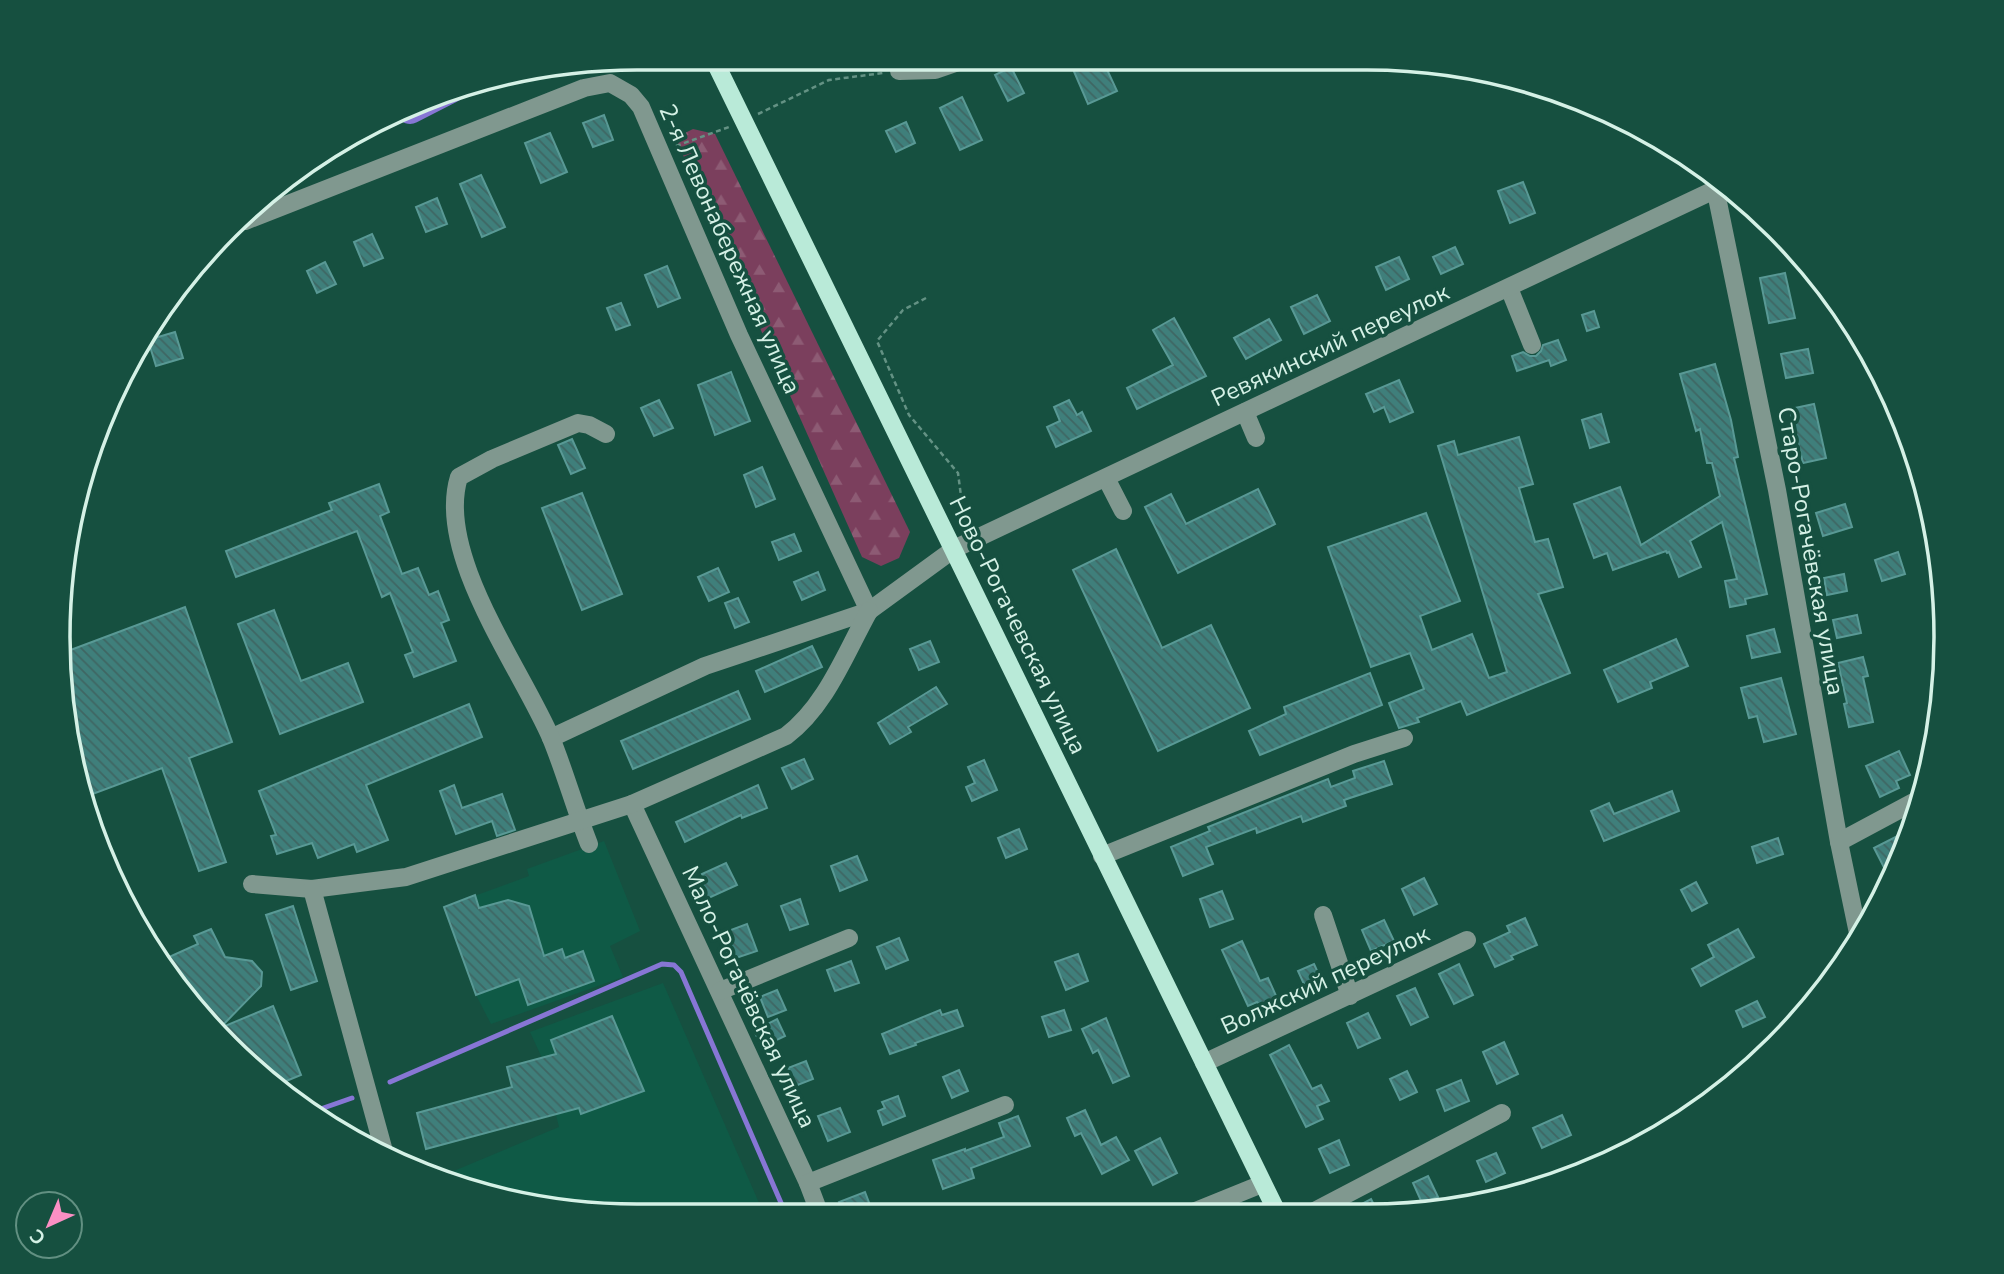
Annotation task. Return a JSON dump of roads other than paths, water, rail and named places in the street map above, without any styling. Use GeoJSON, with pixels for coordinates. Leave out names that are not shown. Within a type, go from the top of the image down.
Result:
{"type":"FeatureCollection","features":[{"type":"Feature","properties":{"kind":"main road","name":"Ново-Рогачевская улица"},"geometry":{"type":"LineString","coordinates":[[720,70],[748,119],[960,547],[1102,856],[1273,1204]]}},
{"type":"Feature","properties":{"kind":"street"},"geometry":{"type":"LineString","coordinates":[[899,71],[935,70]]}},
{"type":"Feature","properties":{"kind":"street","name":"2-я Левонабережная улица"},"geometry":{"type":"LineString","coordinates":[[257,216],[584,88],[610,83],[631,95],[640,107],[739,335],[869,611]]}},
{"type":"Feature","properties":{"kind":"street","name":"Ревякинский переулок"},"geometry":{"type":"LineString","coordinates":[[869,611],[960,547],[1509,288],[1711,186]]}},
{"type":"Feature","properties":{"kind":"street","name":"Старо-Рогачёвская улица"},"geometry":{"type":"LineString","coordinates":[[1720,194],[1856,923]]}},
{"type":"Feature","properties":{"kind":"street"},"geometry":{"type":"LineString","coordinates":[[1509,288],[1532,345]]}},
{"type":"Feature","properties":{"kind":"street"},"geometry":{"type":"LineString","coordinates":[[1245,412],[1256,438]]}},
{"type":"Feature","properties":{"kind":"street"},"geometry":{"type":"LineString","coordinates":[[589,844],[551,738],[478,594],[456,532],[454,508],[458,477],[466,472],[578,423],[589,425],[606,434]]}},
{"type":"Feature","properties":{"kind":"street"},"geometry":{"type":"LineString","coordinates":[[1106,478],[1123,511]]}},
{"type":"Feature","properties":{"kind":"street"},"geometry":{"type":"LineString","coordinates":[[551,738],[705,666],[869,611]]}},
{"type":"Feature","properties":{"kind":"street"},"geometry":{"type":"LineString","coordinates":[[252,884],[312,889],[406,877],[632,804],[786,736],[818,705],[869,611]]}},
{"type":"Feature","properties":{"kind":"street"},"geometry":{"type":"LineString","coordinates":[[1102,856],[1354,754],[1404,738]]}},
{"type":"Feature","properties":{"kind":"street","name":"Мало-Рогачёвская улица"},"geometry":{"type":"LineString","coordinates":[[632,804],[816,1204]]}},
{"type":"Feature","properties":{"kind":"street"},"geometry":{"type":"LineString","coordinates":[[1839,842],[1908,805]]}},
{"type":"Feature","properties":{"kind":"street"},"geometry":{"type":"LineString","coordinates":[[312,889],[382,1144]]}},
{"type":"Feature","properties":{"kind":"street"},"geometry":{"type":"LineString","coordinates":[[1324,915],[1350,996]]}},
{"type":"Feature","properties":{"kind":"street"},"geometry":{"type":"LineString","coordinates":[[720,991],[849,939]]}},
{"type":"Feature","properties":{"kind":"street","name":"Волжский переулок"},"geometry":{"type":"LineString","coordinates":[[1204,1063],[1467,940]]}},
{"type":"Feature","properties":{"kind":"street"},"geometry":{"type":"LineString","coordinates":[[808,1183],[1005,1105]]}},
{"type":"Feature","properties":{"kind":"street"},"geometry":{"type":"LineString","coordinates":[[1326,1204],[1502,1113]]}},
{"type":"Feature","properties":{"kind":"street"},"geometry":{"type":"LineString","coordinates":[[1213,1204],[1262,1184]]}},
{"type":"Feature","properties":{"kind":"waterway"},"geometry":{"type":"LineString","coordinates":[[390,1082],[662,964],[674,965],[681,972],[782,1204]]}},
{"type":"Feature","properties":{"kind":"waterway"},"geometry":{"type":"LineString","coordinates":[[323,1108],[352,1098]]}}]}
